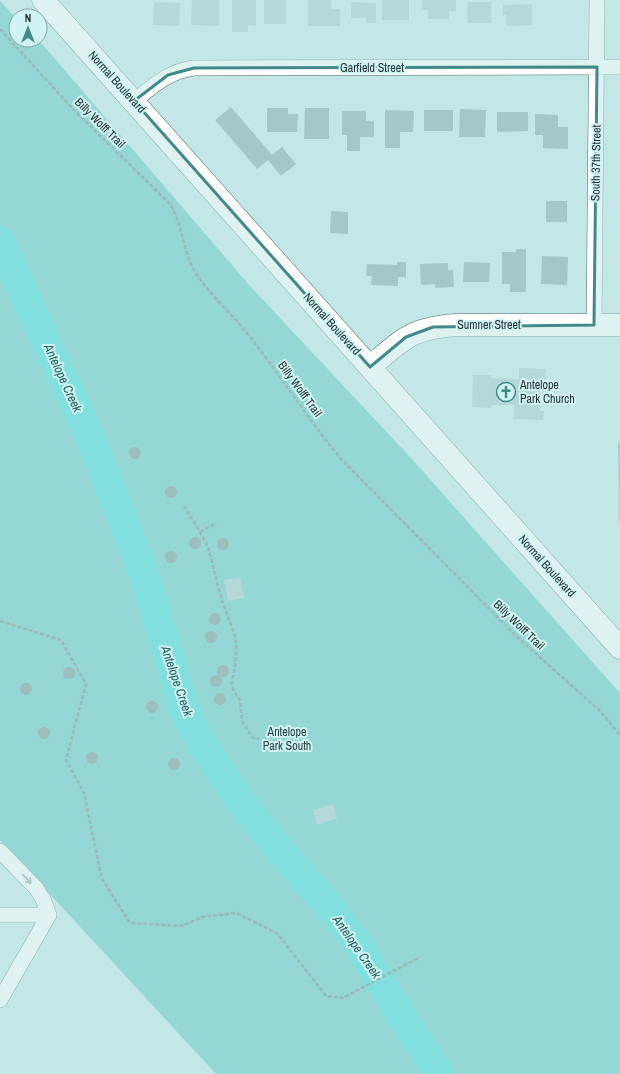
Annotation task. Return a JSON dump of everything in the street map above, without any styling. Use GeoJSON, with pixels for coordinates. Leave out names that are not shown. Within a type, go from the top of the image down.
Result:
{"type":"FeatureCollection","features":[{"type":"Feature","properties":{"kind":"main road","name":"Normal Boulevard"},"geometry":{"type":"LineString","coordinates":[[43,0],[620,648]]}},
{"type":"Feature","properties":{"kind":"main road","name":"Sumner Street"},"geometry":{"type":"LineString","coordinates":[[370,367],[406,337],[433,327],[456,325],[620,325]]}},
{"type":"Feature","properties":{"kind":"street","name":"South 37th Street"},"geometry":{"type":"LineString","coordinates":[[594,325],[598,0]]}},
{"type":"Feature","properties":{"kind":"street","name":"Garfield Street"},"geometry":{"type":"LineString","coordinates":[[134,101],[168,75],[194,68],[620,68]]}},
{"type":"Feature","properties":{"kind":"street"},"geometry":{"type":"LineString","coordinates":[[0,851],[36,888],[50,915]]}},
{"type":"Feature","properties":{"kind":"street"},"geometry":{"type":"LineString","coordinates":[[0,915],[50,915]]}},
{"type":"Feature","properties":{"kind":"street"},"geometry":{"type":"LineString","coordinates":[[0,1000],[50,915]]}},
{"type":"Feature","properties":{"kind":"path","name":"Billy Wolff Trail"},"geometry":{"type":"LineString","coordinates":[[0,29],[74,110],[170,204],[177,216],[188,257],[196,274],[246,331],[324,438],[343,461],[515,635],[600,711],[620,735]]}},
{"type":"Feature","properties":{"kind":"path"},"geometry":{"type":"LineString","coordinates":[[184,506],[208,547],[220,595],[235,636],[236,658],[232,684],[233,689],[240,701],[242,721],[253,738],[260,739]]}},
{"type":"Feature","properties":{"kind":"path"},"geometry":{"type":"LineString","coordinates":[[200,532],[216,523]]}},
{"type":"Feature","properties":{"kind":"path"},"geometry":{"type":"LineString","coordinates":[[0,622],[61,640],[86,684],[66,760],[84,792],[102,879],[130,923],[182,926],[202,917],[236,913],[277,933],[326,996],[343,998],[420,957]]}},
{"type":"Feature","properties":{"kind":"highlighted area"},"geometry":{"type":"Polygon","coordinates":[[[597,67],[594,325],[433,327],[406,337],[370,367],[134,101],[168,75],[194,68],[597,67]]]}},
{"type":"Feature","properties":{"kind":"green space","name":"Antelope Park South"},"geometry":{"type":"Polygon","coordinates":[[[0,1],[8,10],[8,48],[46,48],[250,286],[410,457],[620,693],[620,1074],[216,1074],[0,840],[0,1]]]}},
{"type":"Feature","properties":{"kind":"green space"},"geometry":{"type":"Polygon","coordinates":[[[618,442],[620,442],[620,521],[619,521],[618,442]]]}},
{"type":"Feature","properties":{"kind":"building"},"geometry":{"type":"Polygon","coordinates":[[[192,0],[219,0],[219,26],[191,25],[192,0]]]}},
{"type":"Feature","properties":{"kind":"building"},"geometry":{"type":"Polygon","coordinates":[[[232,0],[256,0],[256,26],[248,25],[248,32],[232,32],[232,0]]]}},
{"type":"Feature","properties":{"kind":"building"},"geometry":{"type":"Polygon","coordinates":[[[264,0],[286,0],[286,24],[264,24],[264,0]]]}},
{"type":"Feature","properties":{"kind":"building"},"geometry":{"type":"Polygon","coordinates":[[[308,0],[331,0],[331,9],[340,9],[340,26],[308,26],[308,0]]]}},
{"type":"Feature","properties":{"kind":"building"},"geometry":{"type":"Polygon","coordinates":[[[382,0],[409,0],[409,20],[382,20],[382,0]]]}},
{"type":"Feature","properties":{"kind":"building"},"geometry":{"type":"Polygon","coordinates":[[[422,0],[456,0],[456,11],[449,11],[449,19],[428,19],[428,10],[422,10],[422,0]]]}},
{"type":"Feature","properties":{"kind":"building"},"geometry":{"type":"Polygon","coordinates":[[[154,2],[180,3],[179,26],[153,25],[154,2]]]}},
{"type":"Feature","properties":{"kind":"building"},"geometry":{"type":"Polygon","coordinates":[[[351,2],[376,3],[376,23],[366,23],[366,18],[351,18],[351,2]]]}},
{"type":"Feature","properties":{"kind":"building"},"geometry":{"type":"Polygon","coordinates":[[[467,2],[491,2],[491,23],[467,23],[467,2]]]}},
{"type":"Feature","properties":{"kind":"building"},"geometry":{"type":"Polygon","coordinates":[[[532,4],[532,25],[506,26],[506,15],[503,15],[503,5],[532,4]]]}},
{"type":"Feature","properties":{"kind":"building"},"geometry":{"type":"Polygon","coordinates":[[[231,107],[272,155],[282,147],[296,164],[281,176],[268,160],[257,169],[215,120],[231,107]]]}},
{"type":"Feature","properties":{"kind":"building"},"geometry":{"type":"Polygon","coordinates":[[[267,108],[288,108],[288,114],[298,114],[297,132],[267,132],[267,108]]]}},
{"type":"Feature","properties":{"kind":"building"},"geometry":{"type":"Polygon","coordinates":[[[305,108],[329,108],[329,139],[304,139],[305,108]]]}},
{"type":"Feature","properties":{"kind":"building"},"geometry":{"type":"Polygon","coordinates":[[[460,109],[486,110],[485,137],[459,137],[460,109]]]}},
{"type":"Feature","properties":{"kind":"building"},"geometry":{"type":"Polygon","coordinates":[[[385,110],[414,111],[413,132],[400,132],[400,148],[385,148],[385,110]]]}},
{"type":"Feature","properties":{"kind":"building"},"geometry":{"type":"Polygon","coordinates":[[[424,110],[453,110],[453,131],[424,131],[424,110]]]}},
{"type":"Feature","properties":{"kind":"building"},"geometry":{"type":"Polygon","coordinates":[[[342,111],[366,111],[366,121],[374,121],[374,137],[360,137],[360,151],[347,151],[347,135],[342,135],[342,111]]]}},
{"type":"Feature","properties":{"kind":"building"},"geometry":{"type":"Polygon","coordinates":[[[497,112],[528,112],[528,131],[497,132],[497,112]]]}},
{"type":"Feature","properties":{"kind":"building"},"geometry":{"type":"Polygon","coordinates":[[[535,114],[558,115],[558,127],[568,127],[568,149],[543,148],[543,135],[535,135],[535,114]]]}},
{"type":"Feature","properties":{"kind":"building"},"geometry":{"type":"Polygon","coordinates":[[[546,201],[567,201],[567,222],[546,222],[546,201]]]}},
{"type":"Feature","properties":{"kind":"building"},"geometry":{"type":"Polygon","coordinates":[[[331,211],[348,212],[348,234],[330,233],[331,211]]]}},
{"type":"Feature","properties":{"kind":"building"},"geometry":{"type":"Polygon","coordinates":[[[516,249],[526,249],[526,292],[510,292],[510,284],[502,284],[502,252],[516,252],[516,249]]]}},
{"type":"Feature","properties":{"kind":"building"},"geometry":{"type":"Polygon","coordinates":[[[542,256],[568,257],[567,285],[541,284],[542,256]]]}},
{"type":"Feature","properties":{"kind":"building"},"geometry":{"type":"Polygon","coordinates":[[[397,262],[406,262],[406,277],[398,277],[398,286],[371,285],[372,276],[366,276],[367,264],[397,265],[397,262]]]}},
{"type":"Feature","properties":{"kind":"building"},"geometry":{"type":"Polygon","coordinates":[[[464,262],[490,263],[489,282],[463,282],[464,262]]]}},
{"type":"Feature","properties":{"kind":"building"},"geometry":{"type":"Polygon","coordinates":[[[448,263],[448,270],[453,270],[454,287],[435,288],[435,284],[421,285],[420,264],[448,263]]]}},
{"type":"Feature","properties":{"kind":"building","name":"Antelope Park Church"},"geometry":{"type":"Polygon","coordinates":[[[519,368],[546,369],[546,381],[539,381],[538,403],[541,403],[540,411],[544,411],[543,420],[514,419],[514,405],[491,405],[491,408],[472,407],[473,375],[491,375],[491,378],[519,379],[519,368]]]}},
{"type":"Feature","properties":{"kind":"building"},"geometry":{"type":"Polygon","coordinates":[[[240,577],[244,598],[228,601],[224,580],[240,577]]]}},
{"type":"Feature","properties":{"kind":"building"},"geometry":{"type":"Polygon","coordinates":[[[333,804],[337,818],[317,825],[313,810],[333,804]]]}},
{"type":"Feature","properties":{"kind":"waterway","name":"Antelope Creek"},"geometry":{"type":"LineString","coordinates":[[0,241],[89,434],[144,574],[182,703],[195,732],[245,807],[357,942],[402,1017],[439,1074]]}},
{"type":"Feature","properties":{"kind":"place","name":"Antelope Park Church"},"geometry":{"type":"Point","coordinates":[506,392]}}]}
